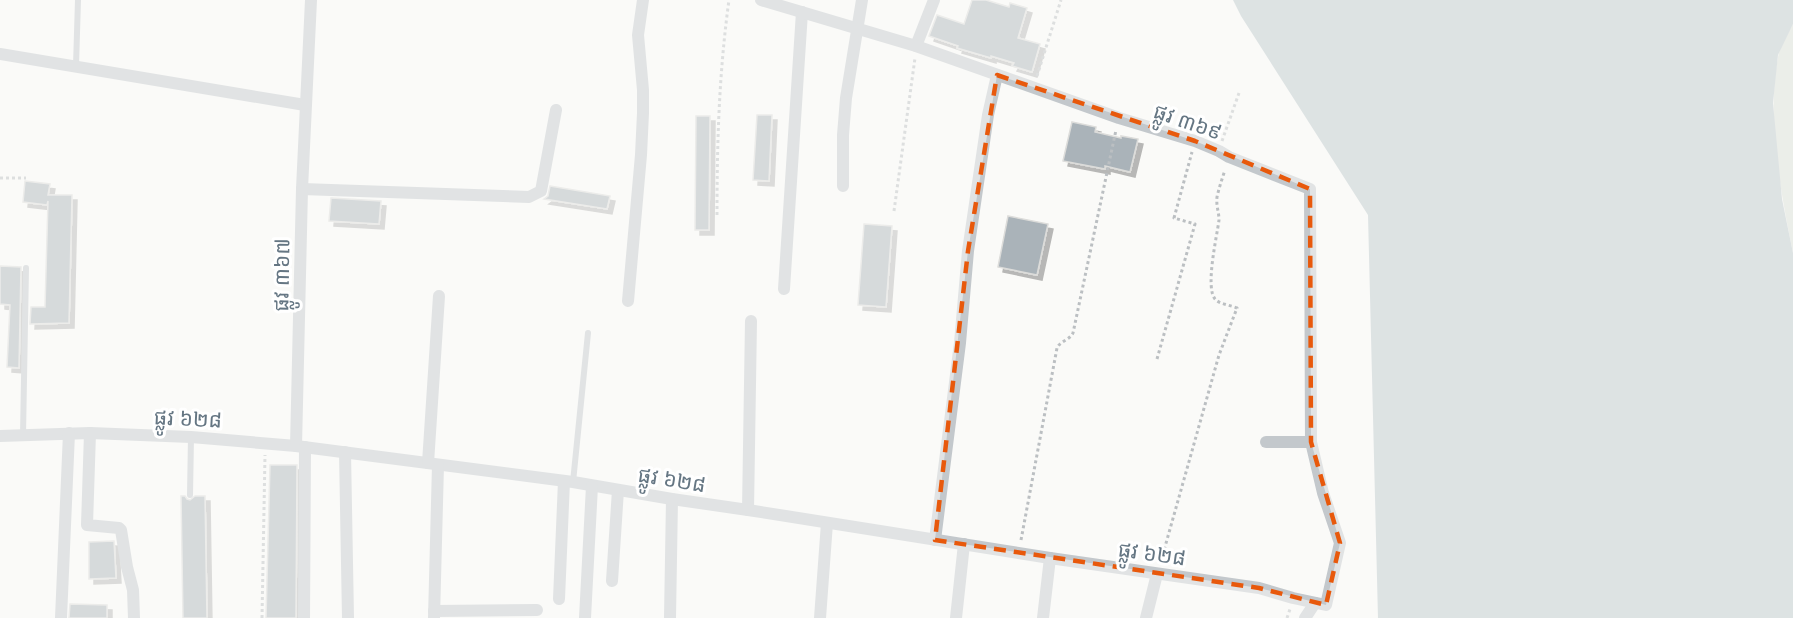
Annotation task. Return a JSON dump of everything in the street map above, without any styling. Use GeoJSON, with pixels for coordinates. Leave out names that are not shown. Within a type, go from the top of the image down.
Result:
{"type":"FeatureCollection","features":[{"type":"Feature","properties":{"kind":"street","name":"ផ្លូវ ៣៦៧"},"geometry":{"type":"LineString","coordinates":[[304,618],[301,446],[302,189],[311,0]]}},
{"type":"Feature","properties":{"kind":"street"},"geometry":{"type":"LineString","coordinates":[[628,301],[643,113],[638,35],[643,0]]}},
{"type":"Feature","properties":{"kind":"street","name":"ផ្លូវ ៣៦៩"},"geometry":{"type":"LineString","coordinates":[[761,0],[859,27],[1033,89],[1195,141],[1310,189],[1311,442],[1323,493],[1340,543],[1326,606],[1315,603]]}},
{"type":"Feature","properties":{"kind":"street"},"geometry":{"type":"LineString","coordinates":[[843,186],[846,98],[862,0]]}},
{"type":"Feature","properties":{"kind":"street"},"geometry":{"type":"LineString","coordinates":[[916,46],[934,0]]}},
{"type":"Feature","properties":{"kind":"street"},"geometry":{"type":"LineString","coordinates":[[784,289],[802,12]]}},
{"type":"Feature","properties":{"kind":"street"},"geometry":{"type":"LineString","coordinates":[[0,54],[305,105]]}},
{"type":"Feature","properties":{"kind":"street"},"geometry":{"type":"LineString","coordinates":[[935,540],[960,343],[968,251],[996,75]]}},
{"type":"Feature","properties":{"kind":"street"},"geometry":{"type":"LineString","coordinates":[[302,189],[529,197],[541,191],[556,110]]}},
{"type":"Feature","properties":{"kind":"street"},"geometry":{"type":"LineString","coordinates":[[439,296],[433,464],[434,615],[537,610]]}},
{"type":"Feature","properties":{"kind":"street"},"geometry":{"type":"LineString","coordinates":[[747,510],[751,321]]}},
{"type":"Feature","properties":{"kind":"street"},"geometry":{"type":"LineString","coordinates":[[61,618],[69,433]]}},
{"type":"Feature","properties":{"kind":"street"},"geometry":{"type":"LineString","coordinates":[[90,433],[87,525],[122,530],[133,590],[134,618]]}},
{"type":"Feature","properties":{"kind":"street","name":"ផ្លូវ ៦២៨"},"geometry":{"type":"LineString","coordinates":[[0,436],[90,433],[191,437],[301,446],[569,482],[1019,554],[1259,588],[1315,603]]}},
{"type":"Feature","properties":{"kind":"street"},"geometry":{"type":"LineString","coordinates":[[1266,442],[1311,442]]}},
{"type":"Feature","properties":{"kind":"street"},"geometry":{"type":"LineString","coordinates":[[345,452],[348,618]]}},
{"type":"Feature","properties":{"kind":"street"},"geometry":{"type":"LineString","coordinates":[[559,599],[569,482]]}},
{"type":"Feature","properties":{"kind":"street"},"geometry":{"type":"LineString","coordinates":[[585,618],[591,486]]}},
{"type":"Feature","properties":{"kind":"street"},"geometry":{"type":"LineString","coordinates":[[612,581],[618,490]]}},
{"type":"Feature","properties":{"kind":"street"},"geometry":{"type":"LineString","coordinates":[[670,618],[672,500]]}},
{"type":"Feature","properties":{"kind":"street"},"geometry":{"type":"LineString","coordinates":[[820,618],[827,523]]}},
{"type":"Feature","properties":{"kind":"street"},"geometry":{"type":"LineString","coordinates":[[956,618],[964,544]]}},
{"type":"Feature","properties":{"kind":"street"},"geometry":{"type":"LineString","coordinates":[[1043,618],[1050,558]]}},
{"type":"Feature","properties":{"kind":"street"},"geometry":{"type":"LineString","coordinates":[[1146,618],[1156,574]]}},
{"type":"Feature","properties":{"kind":"street"},"geometry":{"type":"LineString","coordinates":[[1305,618],[1315,603]]}},
{"type":"Feature","properties":{"kind":"lane"},"geometry":{"type":"LineString","coordinates":[[76,67],[78,0]]}},
{"type":"Feature","properties":{"kind":"lane"},"geometry":{"type":"LineString","coordinates":[[23,435],[26,268]]}},
{"type":"Feature","properties":{"kind":"lane"},"geometry":{"type":"LineString","coordinates":[[569,482],[588,333]]}},
{"type":"Feature","properties":{"kind":"lane"},"geometry":{"type":"LineString","coordinates":[[190,495],[191,437]]}},
{"type":"Feature","properties":{"kind":"path"},"geometry":{"type":"LineString","coordinates":[[717,215],[717,150],[723,46],[729,0]]}},
{"type":"Feature","properties":{"kind":"path"},"geometry":{"type":"LineString","coordinates":[[1033,89],[1061,0]]}},
{"type":"Feature","properties":{"kind":"path"},"geometry":{"type":"LineString","coordinates":[[894,211],[916,46]]}},
{"type":"Feature","properties":{"kind":"path"},"geometry":{"type":"LineString","coordinates":[[1156,574],[1219,355],[1236,308],[1217,301],[1213,296],[1212,286],[1213,248],[1219,218],[1216,207],[1217,197],[1224,154],[1239,93]]}},
{"type":"Feature","properties":{"kind":"path"},"geometry":{"type":"LineString","coordinates":[[1019,554],[1057,348],[1073,333],[1119,118]]}},
{"type":"Feature","properties":{"kind":"path"},"geometry":{"type":"LineString","coordinates":[[1157,359],[1195,224],[1174,218],[1195,141]]}},
{"type":"Feature","properties":{"kind":"path"},"geometry":{"type":"LineString","coordinates":[[0,177],[26,178]]}},
{"type":"Feature","properties":{"kind":"path"},"geometry":{"type":"LineString","coordinates":[[262,618],[265,442]]}},
{"type":"Feature","properties":{"kind":"highlighted area"},"geometry":{"type":"Polygon","coordinates":[[[997,75],[1195,141],[1310,189],[1311,442],[1340,543],[1326,605],[1259,588],[935,540],[968,251],[997,75]]]}},
{"type":"Feature","properties":{"kind":"shaded area"},"geometry":{"type":"Polygon","coordinates":[[[1233,0],[1793,0],[1793,24],[1778,55],[1773,103],[1782,199],[1793,253],[1793,618],[1378,618],[1368,215],[1233,0]]]}},
{"type":"Feature","properties":{"kind":"shaded area"},"geometry":{"type":"Polygon","coordinates":[[[1793,24],[1793,253],[1776,155],[1774,105],[1778,57],[1793,24]]]}},
{"type":"Feature","properties":{"kind":"building"},"geometry":{"type":"Polygon","coordinates":[[[972,0],[986,0],[1009,7],[1010,3],[1027,8],[1018,38],[1040,44],[1032,72],[1012,66],[1014,63],[957,48],[958,46],[929,36],[937,15],[964,24],[972,0]]]}},
{"type":"Feature","properties":{"kind":"building"},"geometry":{"type":"Polygon","coordinates":[[[757,115],[772,115],[769,181],[753,180],[757,115]]]}},
{"type":"Feature","properties":{"kind":"building"},"geometry":{"type":"Polygon","coordinates":[[[696,116],[710,116],[709,230],[695,230],[696,116]]]}},
{"type":"Feature","properties":{"kind":"building"},"geometry":{"type":"Polygon","coordinates":[[[1072,122],[1096,127],[1095,132],[1138,139],[1130,172],[1105,166],[1105,169],[1063,161],[1072,122]]]}},
{"type":"Feature","properties":{"kind":"building"},"geometry":{"type":"Polygon","coordinates":[[[25,181],[50,184],[48,195],[72,195],[69,323],[30,324],[31,307],[45,307],[48,201],[47,205],[23,202],[25,181]]]}},
{"type":"Feature","properties":{"kind":"building"},"geometry":{"type":"Polygon","coordinates":[[[550,186],[610,196],[607,209],[544,199],[548,196],[550,186]]]}},
{"type":"Feature","properties":{"kind":"building"},"geometry":{"type":"Polygon","coordinates":[[[331,198],[381,201],[379,224],[329,221],[331,198]]]}},
{"type":"Feature","properties":{"kind":"building"},"geometry":{"type":"Polygon","coordinates":[[[1008,216],[1048,224],[1037,275],[998,267],[1008,216]]]}},
{"type":"Feature","properties":{"kind":"building"},"geometry":{"type":"Polygon","coordinates":[[[864,224],[892,226],[886,307],[858,305],[864,224]]]}},
{"type":"Feature","properties":{"kind":"building"},"geometry":{"type":"Polygon","coordinates":[[[0,266],[21,267],[19,368],[7,367],[10,305],[0,304],[0,266]]]}},
{"type":"Feature","properties":{"kind":"building"},"geometry":{"type":"Polygon","coordinates":[[[270,465],[297,465],[296,618],[266,618],[270,465]]]}},
{"type":"Feature","properties":{"kind":"building"},"geometry":{"type":"Polygon","coordinates":[[[181,496],[190,500],[195,496],[205,496],[207,618],[183,618],[181,496]]]}},
{"type":"Feature","properties":{"kind":"building"},"geometry":{"type":"Polygon","coordinates":[[[114,541],[116,578],[89,579],[89,542],[114,541]]]}},
{"type":"Feature","properties":{"kind":"building"},"geometry":{"type":"Polygon","coordinates":[[[70,604],[107,605],[107,618],[69,618],[70,604]]]}}]}
